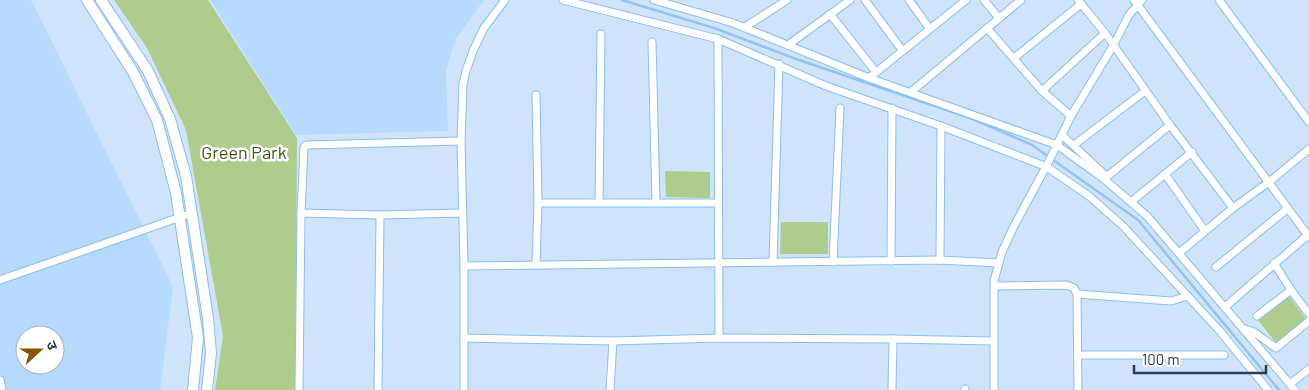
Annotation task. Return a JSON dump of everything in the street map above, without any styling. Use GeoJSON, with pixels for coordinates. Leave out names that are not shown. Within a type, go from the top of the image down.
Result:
{"type":"FeatureCollection","features":[{"type":"Feature","properties":{"kind":"street"},"geometry":{"type":"LineString","coordinates":[[87,0],[133,72],[157,120],[176,193],[198,338],[193,390]]}},
{"type":"Feature","properties":{"kind":"street"},"geometry":{"type":"LineString","coordinates":[[101,0],[148,71],[170,119],[186,176],[208,318],[211,354],[207,390]]}},
{"type":"Feature","properties":{"kind":"street"},"geometry":{"type":"LineString","coordinates":[[464,390],[461,141],[463,84],[473,51],[484,28],[505,0]]}},
{"type":"Feature","properties":{"kind":"street"},"geometry":{"type":"LineString","coordinates":[[564,0],[718,40],[779,64],[826,86],[1048,165],[1089,196],[1123,226],[1219,330],[1268,390]]}},
{"type":"Feature","properties":{"kind":"street"},"geometry":{"type":"LineString","coordinates":[[654,0],[717,17],[745,27],[869,78],[1057,146],[1106,178]]}},
{"type":"Feature","properties":{"kind":"street"},"geometry":{"type":"LineString","coordinates":[[745,27],[787,0]]}},
{"type":"Feature","properties":{"kind":"street"},"geometry":{"type":"LineString","coordinates":[[788,45],[850,0]]}},
{"type":"Feature","properties":{"kind":"street"},"geometry":{"type":"LineString","coordinates":[[865,0],[902,50]]}},
{"type":"Feature","properties":{"kind":"street"},"geometry":{"type":"LineString","coordinates":[[909,0],[930,29]]}},
{"type":"Feature","properties":{"kind":"street"},"geometry":{"type":"LineString","coordinates":[[869,78],[966,0]]}},
{"type":"Feature","properties":{"kind":"street"},"geometry":{"type":"LineString","coordinates":[[984,0],[998,18]]}},
{"type":"Feature","properties":{"kind":"street"},"geometry":{"type":"LineString","coordinates":[[911,92],[1021,0]]}},
{"type":"Feature","properties":{"kind":"street"},"geometry":{"type":"LineString","coordinates":[[1219,0],[1309,122]]}},
{"type":"Feature","properties":{"kind":"street"},"geometry":{"type":"LineString","coordinates":[[994,390],[994,286],[998,263],[1014,226],[1048,165],[1071,116],[1138,1],[1308,236],[1274,263],[1225,307]]}},
{"type":"Feature","properties":{"kind":"street"},"geometry":{"type":"LineString","coordinates":[[1014,58],[1079,2],[1233,208]]}},
{"type":"Feature","properties":{"kind":"street"},"geometry":{"type":"LineString","coordinates":[[830,14],[876,72]]}},
{"type":"Feature","properties":{"kind":"street"},"geometry":{"type":"LineString","coordinates":[[987,28],[1042,91],[1071,116]]}},
{"type":"Feature","properties":{"kind":"street"},"geometry":{"type":"LineString","coordinates":[[1042,91],[1104,33]]}},
{"type":"Feature","properties":{"kind":"street"},"geometry":{"type":"LineString","coordinates":[[599,202],[601,34]]}},
{"type":"Feature","properties":{"kind":"street"},"geometry":{"type":"LineString","coordinates":[[718,40],[719,338]]}},
{"type":"Feature","properties":{"kind":"street"},"geometry":{"type":"LineString","coordinates":[[652,42],[656,203]]}},
{"type":"Feature","properties":{"kind":"street"},"geometry":{"type":"LineString","coordinates":[[773,262],[779,64]]}},
{"type":"Feature","properties":{"kind":"street"},"geometry":{"type":"LineString","coordinates":[[1074,145],[1145,90]]}},
{"type":"Feature","properties":{"kind":"street"},"geometry":{"type":"LineString","coordinates":[[536,95],[538,203],[536,265]]}},
{"type":"Feature","properties":{"kind":"street"},"geometry":{"type":"LineString","coordinates":[[833,262],[840,108]]}},
{"type":"Feature","properties":{"kind":"street"},"geometry":{"type":"LineString","coordinates":[[891,261],[892,108]]}},
{"type":"Feature","properties":{"kind":"street"},"geometry":{"type":"LineString","coordinates":[[1106,178],[1170,125]]}},
{"type":"Feature","properties":{"kind":"street"},"geometry":{"type":"LineString","coordinates":[[940,260],[941,126]]}},
{"type":"Feature","properties":{"kind":"street"},"geometry":{"type":"LineString","coordinates":[[1062,135],[1147,216],[1295,390]]}},
{"type":"Feature","properties":{"kind":"street"},"geometry":{"type":"LineString","coordinates":[[299,390],[301,213],[304,148],[306,145],[461,141]]}},
{"type":"Feature","properties":{"kind":"street"},"geometry":{"type":"LineString","coordinates":[[1179,253],[1309,149]]}},
{"type":"Feature","properties":{"kind":"street"},"geometry":{"type":"LineString","coordinates":[[1131,202],[1192,152]]}},
{"type":"Feature","properties":{"kind":"street"},"geometry":{"type":"LineString","coordinates":[[1165,174],[1205,231]]}},
{"type":"Feature","properties":{"kind":"street"},"geometry":{"type":"LineString","coordinates":[[538,203],[718,203]]}},
{"type":"Feature","properties":{"kind":"street"},"geometry":{"type":"LineString","coordinates":[[1216,268],[1287,209]]}},
{"type":"Feature","properties":{"kind":"street"},"geometry":{"type":"LineString","coordinates":[[0,280],[192,212]]}},
{"type":"Feature","properties":{"kind":"street"},"geometry":{"type":"LineString","coordinates":[[301,213],[380,215],[462,213]]}},
{"type":"Feature","properties":{"kind":"street"},"geometry":{"type":"LineString","coordinates":[[378,390],[380,215]]}},
{"type":"Feature","properties":{"kind":"street"},"geometry":{"type":"LineString","coordinates":[[464,266],[940,260],[998,263]]}},
{"type":"Feature","properties":{"kind":"street"},"geometry":{"type":"LineString","coordinates":[[1274,263],[1309,314]]}},
{"type":"Feature","properties":{"kind":"street"},"geometry":{"type":"LineString","coordinates":[[994,286],[1066,285],[1074,288],[1077,294],[1078,390]]}},
{"type":"Feature","properties":{"kind":"street"},"geometry":{"type":"LineString","coordinates":[[1257,316],[1291,290]]}},
{"type":"Feature","properties":{"kind":"street"},"geometry":{"type":"LineString","coordinates":[[1077,294],[1171,301],[1188,296]]}},
{"type":"Feature","properties":{"kind":"street"},"geometry":{"type":"LineString","coordinates":[[1244,329],[1254,332],[1276,348],[1309,321]]}},
{"type":"Feature","properties":{"kind":"street"},"geometry":{"type":"LineString","coordinates":[[464,338],[613,341],[719,338],[893,339],[994,342]]}},
{"type":"Feature","properties":{"kind":"street"},"geometry":{"type":"LineString","coordinates":[[892,390],[893,339]]}},
{"type":"Feature","properties":{"kind":"street"},"geometry":{"type":"LineString","coordinates":[[610,390],[613,341]]}},
{"type":"Feature","properties":{"kind":"street"},"geometry":{"type":"LineString","coordinates":[[1078,355],[1224,355]]}},
{"type":"Feature","properties":{"kind":"street"},"geometry":{"type":"LineString","coordinates":[[1290,384],[1309,369]]}},
{"type":"Feature","properties":{"kind":"street"},"geometry":{"type":"LineString","coordinates":[[0,380],[2,390]]}},
{"type":"Feature","properties":{"kind":"shaded area"},"geometry":{"type":"Polygon","coordinates":[[[0,0],[31,0],[173,287],[160,390],[0,390],[0,0]]]}},
{"type":"Feature","properties":{"kind":"shaded area"},"geometry":{"type":"Polygon","coordinates":[[[210,0],[484,0],[455,40],[446,71],[448,131],[296,135],[210,0]]]}},
{"type":"Feature","properties":{"kind":"green space","name":"Green Park"},"geometry":{"type":"Polygon","coordinates":[[[114,0],[208,0],[297,138],[295,390],[215,390],[223,336],[186,130],[147,48],[114,0]]]}},
{"type":"Feature","properties":{"kind":"green space"},"geometry":{"type":"Polygon","coordinates":[[[665,171],[710,172],[710,198],[666,197],[665,171]]]}},
{"type":"Feature","properties":{"kind":"green space"},"geometry":{"type":"Polygon","coordinates":[[[781,222],[828,222],[828,254],[780,254],[781,222]]]}},
{"type":"Feature","properties":{"kind":"green space"},"geometry":{"type":"Polygon","coordinates":[[[1289,296],[1306,319],[1276,343],[1258,320],[1289,296]]]}},
{"type":"Feature","properties":{"kind":"waterway"},"geometry":{"type":"LineString","coordinates":[[622,0],[714,28],[799,60],[973,119],[1032,145],[1138,220],[1279,390]]}}]}
